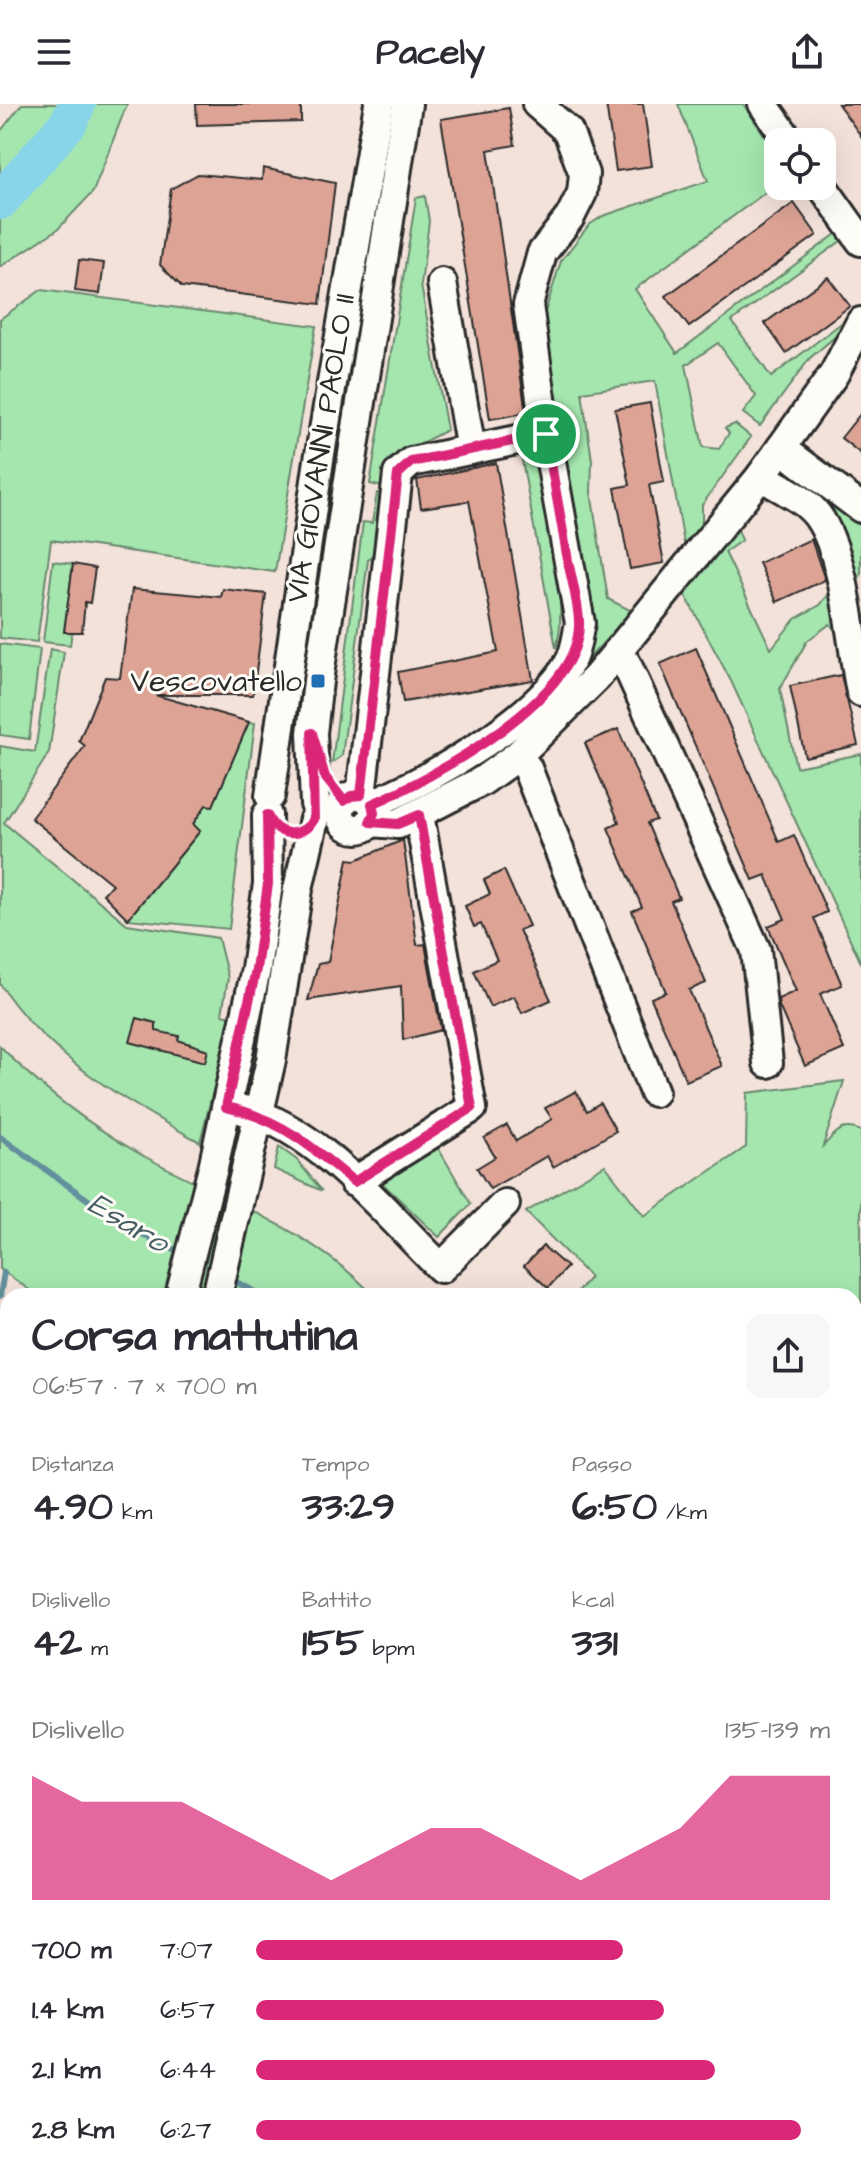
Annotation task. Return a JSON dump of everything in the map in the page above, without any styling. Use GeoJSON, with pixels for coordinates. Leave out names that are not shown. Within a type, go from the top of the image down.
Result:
{"type":"FeatureCollection","features":[{"type":"Feature","properties":{"kind":"street","name":"VIA GIOVANNI PAOLO II"},"geometry":{"type":"LineString","coordinates":[[182,1288],[256,969],[268,884],[268,805],[319,460],[379,104]]}},
{"type":"Feature","properties":{"kind":"street","name":"VIA GIOVANNI PAOLO II"},"geometry":{"type":"LineString","coordinates":[[219,1288],[257,1127],[298,889],[315,812],[312,733],[407,104]]}},
{"type":"Feature","properties":{"kind":"street"},"geometry":{"type":"LineString","coordinates":[[298,889],[324,841],[358,809],[416,785],[469,752],[515,719],[569,664],[580,623],[546,434],[528,305],[542,253],[570,217],[582,193],[584,174],[568,131],[537,104]]}},
{"type":"Feature","properties":{"kind":"street"},"geometry":{"type":"LineString","coordinates":[[763,104],[780,128]]}},
{"type":"Feature","properties":{"kind":"street"},"geometry":{"type":"LineString","coordinates":[[832,200],[861,241]]}},
{"type":"Feature","properties":{"kind":"street"},"geometry":{"type":"LineString","coordinates":[[442,283],[471,450]]}},
{"type":"Feature","properties":{"kind":"street"},"geometry":{"type":"LineString","coordinates":[[312,733],[325,777],[358,809],[398,824],[482,781],[517,756],[616,655],[761,476],[834,374],[861,322]]}},
{"type":"Feature","properties":{"kind":"street"},"geometry":{"type":"LineString","coordinates":[[358,809],[398,474],[411,462],[546,434]]}},
{"type":"Feature","properties":{"kind":"street"},"geometry":{"type":"LineString","coordinates":[[781,448],[861,508]]}},
{"type":"Feature","properties":{"kind":"street"},"geometry":{"type":"LineString","coordinates":[[761,476],[816,514],[827,533],[841,581],[861,692]]}},
{"type":"Feature","properties":{"kind":"street"},"geometry":{"type":"LineString","coordinates":[[616,655],[626,663],[756,950],[768,1063]]}},
{"type":"Feature","properties":{"kind":"street"},"geometry":{"type":"LineString","coordinates":[[517,756],[527,768],[654,1092]]}},
{"type":"Feature","properties":{"kind":"street"},"geometry":{"type":"LineString","coordinates":[[283,786],[299,786],[315,812],[304,831],[289,834],[275,828],[268,805],[283,786]]}},
{"type":"Feature","properties":{"kind":"street"},"geometry":{"type":"LineString","coordinates":[[354,1182],[472,1108],[419,815]]}},
{"type":"Feature","properties":{"kind":"street"},"geometry":{"type":"LineString","coordinates":[[223,1119],[297,1134],[354,1182],[441,1268],[505,1204]]}},
{"type":"Feature","properties":{"kind":"green space"},"geometry":{"type":"Polygon","coordinates":[[[22,104],[127,104],[93,192],[58,229],[0,267],[0,132],[22,104]]]}},
{"type":"Feature","properties":{"kind":"green space"},"geometry":{"type":"Polygon","coordinates":[[[678,104],[743,104],[764,135],[764,193],[635,289],[677,353],[840,231],[845,238],[732,321],[771,377],[844,321],[837,335],[810,358],[760,426],[743,413],[756,396],[718,343],[686,365],[703,447],[719,449],[729,433],[725,428],[735,424],[751,437],[702,505],[702,529],[685,549],[655,381],[582,392],[592,460],[591,492],[608,599],[632,611],[581,667],[591,621],[554,390],[545,312],[561,261],[589,225],[603,216],[708,181],[678,104]]]}},
{"type":"Feature","properties":{"kind":"green space"},"geometry":{"type":"Polygon","coordinates":[[[425,196],[429,221],[421,285],[447,430],[388,460],[383,487],[370,484],[416,198],[425,196]]]}},
{"type":"Feature","properties":{"kind":"green space"},"geometry":{"type":"Polygon","coordinates":[[[41,290],[316,326],[275,572],[51,540],[37,642],[0,638],[0,319],[41,290]]]}},
{"type":"Feature","properties":{"kind":"green space"},"geometry":{"type":"Polygon","coordinates":[[[533,453],[558,579],[560,628],[556,648],[521,455],[533,453]]]}},
{"type":"Feature","properties":{"kind":"green space"},"geometry":{"type":"Polygon","coordinates":[[[796,476],[861,526],[861,574],[853,591],[792,482],[796,476]]]}},
{"type":"Feature","properties":{"kind":"green space"},"geometry":{"type":"Polygon","coordinates":[[[377,493],[382,494],[373,554],[368,560],[342,756],[332,763],[363,522],[372,523],[377,493]]]}},
{"type":"Feature","properties":{"kind":"green space"},"geometry":{"type":"Polygon","coordinates":[[[737,527],[742,540],[725,552],[771,649],[795,619],[820,605],[835,587],[838,635],[830,624],[807,641],[780,689],[796,767],[861,754],[861,963],[731,681],[683,591],[737,527]]]}},
{"type":"Feature","properties":{"kind":"green space"},"geometry":{"type":"Polygon","coordinates":[[[53,561],[73,564],[64,631],[72,632],[70,645],[43,642],[53,561]]]}},
{"type":"Feature","properties":{"kind":"green space"},"geometry":{"type":"Polygon","coordinates":[[[0,644],[40,649],[29,739],[0,735],[0,644]]]}},
{"type":"Feature","properties":{"kind":"green space"},"geometry":{"type":"Polygon","coordinates":[[[50,649],[64,652],[49,753],[4,823],[127,924],[218,938],[228,978],[222,1014],[232,1016],[200,1142],[144,1111],[64,1055],[19,1010],[0,984],[0,746],[35,752],[50,649]]]}},
{"type":"Feature","properties":{"kind":"green space"},"geometry":{"type":"Polygon","coordinates":[[[249,722],[255,723],[229,929],[128,919],[200,831],[193,824],[206,805],[213,806],[249,722]]]}},
{"type":"Feature","properties":{"kind":"green space"},"geometry":{"type":"Polygon","coordinates":[[[0,1046],[49,1091],[102,1131],[293,1233],[322,1251],[366,1288],[27,1288],[0,1269],[0,1046]]]}},
{"type":"Feature","properties":{"kind":"green space"},"geometry":{"type":"Polygon","coordinates":[[[844,1081],[823,1146],[843,1129],[861,1131],[861,1288],[581,1288],[590,1277],[526,1212],[605,1165],[644,1216],[746,1147],[747,1093],[844,1081]]]}},
{"type":"Feature","properties":{"kind":"green space"},"geometry":{"type":"Polygon","coordinates":[[[437,1146],[471,1204],[439,1237],[381,1182],[437,1146]]]}},
{"type":"Feature","properties":{"kind":"green space"},"geometry":{"type":"Polygon","coordinates":[[[279,1147],[297,1160],[322,1191],[274,1169],[279,1147]]]}},
{"type":"Feature","properties":{"kind":"building"},"geometry":{"type":"Polygon","coordinates":[[[196,104],[301,104],[301,122],[197,125],[196,104]]]}},
{"type":"Feature","properties":{"kind":"building"},"geometry":{"type":"Polygon","coordinates":[[[606,104],[643,104],[652,166],[616,171],[606,104]]]}},
{"type":"Feature","properties":{"kind":"building"},"geometry":{"type":"Polygon","coordinates":[[[838,104],[861,104],[861,136],[838,104]]]}},
{"type":"Feature","properties":{"kind":"building"},"geometry":{"type":"Polygon","coordinates":[[[509,108],[515,145],[488,150],[526,413],[490,419],[441,119],[509,108]]]}},
{"type":"Feature","properties":{"kind":"building"},"geometry":{"type":"Polygon","coordinates":[[[263,168],[335,183],[320,304],[182,287],[160,265],[171,189],[198,174],[262,180],[263,168]]]}},
{"type":"Feature","properties":{"kind":"building"},"geometry":{"type":"Polygon","coordinates":[[[794,203],[817,235],[689,327],[666,296],[794,203]]]}},
{"type":"Feature","properties":{"kind":"building"},"geometry":{"type":"Polygon","coordinates":[[[79,260],[104,263],[100,294],[75,291],[79,260]]]}},
{"type":"Feature","properties":{"kind":"building"},"geometry":{"type":"Polygon","coordinates":[[[828,277],[850,306],[786,353],[765,323],[828,277]]]}},
{"type":"Feature","properties":{"kind":"building"},"geometry":{"type":"Polygon","coordinates":[[[650,403],[664,482],[649,485],[664,563],[630,569],[615,488],[630,485],[615,409],[650,403]]]}},
{"type":"Feature","properties":{"kind":"building"},"geometry":{"type":"Polygon","coordinates":[[[861,413],[861,454],[841,438],[861,413]]]}},
{"type":"Feature","properties":{"kind":"building"},"geometry":{"type":"Polygon","coordinates":[[[496,463],[533,680],[403,702],[398,672],[498,652],[469,501],[421,508],[417,480],[496,463]]]}},
{"type":"Feature","properties":{"kind":"building"},"geometry":{"type":"Polygon","coordinates":[[[811,539],[825,580],[777,602],[759,563],[811,539]]]}},
{"type":"Feature","properties":{"kind":"building"},"geometry":{"type":"Polygon","coordinates":[[[73,564],[95,568],[90,603],[85,602],[82,632],[64,632],[73,564]]]}},
{"type":"Feature","properties":{"kind":"building"},"geometry":{"type":"Polygon","coordinates":[[[132,589],[221,597],[223,589],[266,594],[253,695],[155,695],[249,722],[213,806],[206,805],[193,824],[200,831],[128,919],[103,894],[112,884],[31,818],[85,746],[79,741],[105,677],[120,678],[132,589]]]}},
{"type":"Feature","properties":{"kind":"building"},"geometry":{"type":"Polygon","coordinates":[[[696,648],[779,842],[794,835],[827,912],[814,918],[842,985],[820,994],[844,1049],[805,1066],[778,999],[796,991],[768,926],[785,919],[766,875],[753,880],[660,664],[696,648]]]}},
{"type":"Feature","properties":{"kind":"building"},"geometry":{"type":"Polygon","coordinates":[[[841,675],[858,745],[805,757],[790,686],[841,675]]]}},
{"type":"Feature","properties":{"kind":"building"},"geometry":{"type":"Polygon","coordinates":[[[618,729],[656,820],[647,823],[679,898],[671,901],[706,983],[689,990],[722,1066],[686,1081],[651,998],[666,992],[632,911],[642,907],[608,828],[619,822],[585,743],[618,729]]]}},
{"type":"Feature","properties":{"kind":"building"},"geometry":{"type":"Polygon","coordinates":[[[403,840],[417,945],[425,944],[441,1030],[403,1040],[401,986],[308,1000],[318,964],[328,962],[348,859],[356,860],[403,840]]]}},
{"type":"Feature","properties":{"kind":"building"},"geometry":{"type":"Polygon","coordinates":[[[504,870],[529,926],[519,930],[551,1000],[522,1013],[514,996],[490,1007],[474,971],[497,960],[481,924],[474,927],[465,906],[490,894],[484,880],[504,870]]]}},
{"type":"Feature","properties":{"kind":"building"},"geometry":{"type":"Polygon","coordinates":[[[137,1018],[156,1023],[156,1031],[179,1036],[178,1040],[208,1050],[205,1062],[130,1042],[137,1018]]]}},
{"type":"Feature","properties":{"kind":"building"},"geometry":{"type":"Polygon","coordinates":[[[576,1091],[587,1111],[600,1103],[616,1131],[553,1167],[547,1156],[490,1189],[477,1168],[495,1157],[484,1138],[507,1125],[516,1141],[552,1119],[545,1108],[576,1091]]]}},
{"type":"Feature","properties":{"kind":"building"},"geometry":{"type":"Polygon","coordinates":[[[543,1246],[567,1267],[548,1288],[524,1266],[543,1246]]]}},
{"type":"Feature","properties":{"kind":"waterway","name":"Esaro"},"geometry":{"type":"LineString","coordinates":[[0,201],[69,122],[77,104]]}},
{"type":"Feature","properties":{"kind":"waterway","name":"Esaro"},"geometry":{"type":"LineString","coordinates":[[0,1137],[122,1224],[183,1254]]}},
{"type":"Feature","properties":{"kind":"waterway"},"geometry":{"type":"LineString","coordinates":[[1,1288],[4,1272]]}},
{"type":"Feature","properties":{"kind":"waterway","name":"Esaro"},"geometry":{"type":"LineString","coordinates":[[228,1278],[248,1288]]}},
{"type":"Feature","properties":{"kind":"place","name":"Vescovatello"},"geometry":{"type":"Point","coordinates":[318,681]}},
{"type":"Feature","properties":{"kind":"route"},"geometry":{"type":"LineString","coordinates":[[546,434],[580,623],[569,664],[515,719],[469,752],[416,785],[372,804],[374,813],[370,822],[398,824],[419,815],[472,1108],[354,1182],[297,1134],[259,1114],[226,1107],[256,969],[268,884],[267,815],[275,828],[289,834],[304,831],[314,819],[312,733],[325,777],[344,801],[361,795],[364,742],[398,474],[411,462],[546,434]]}}]}
